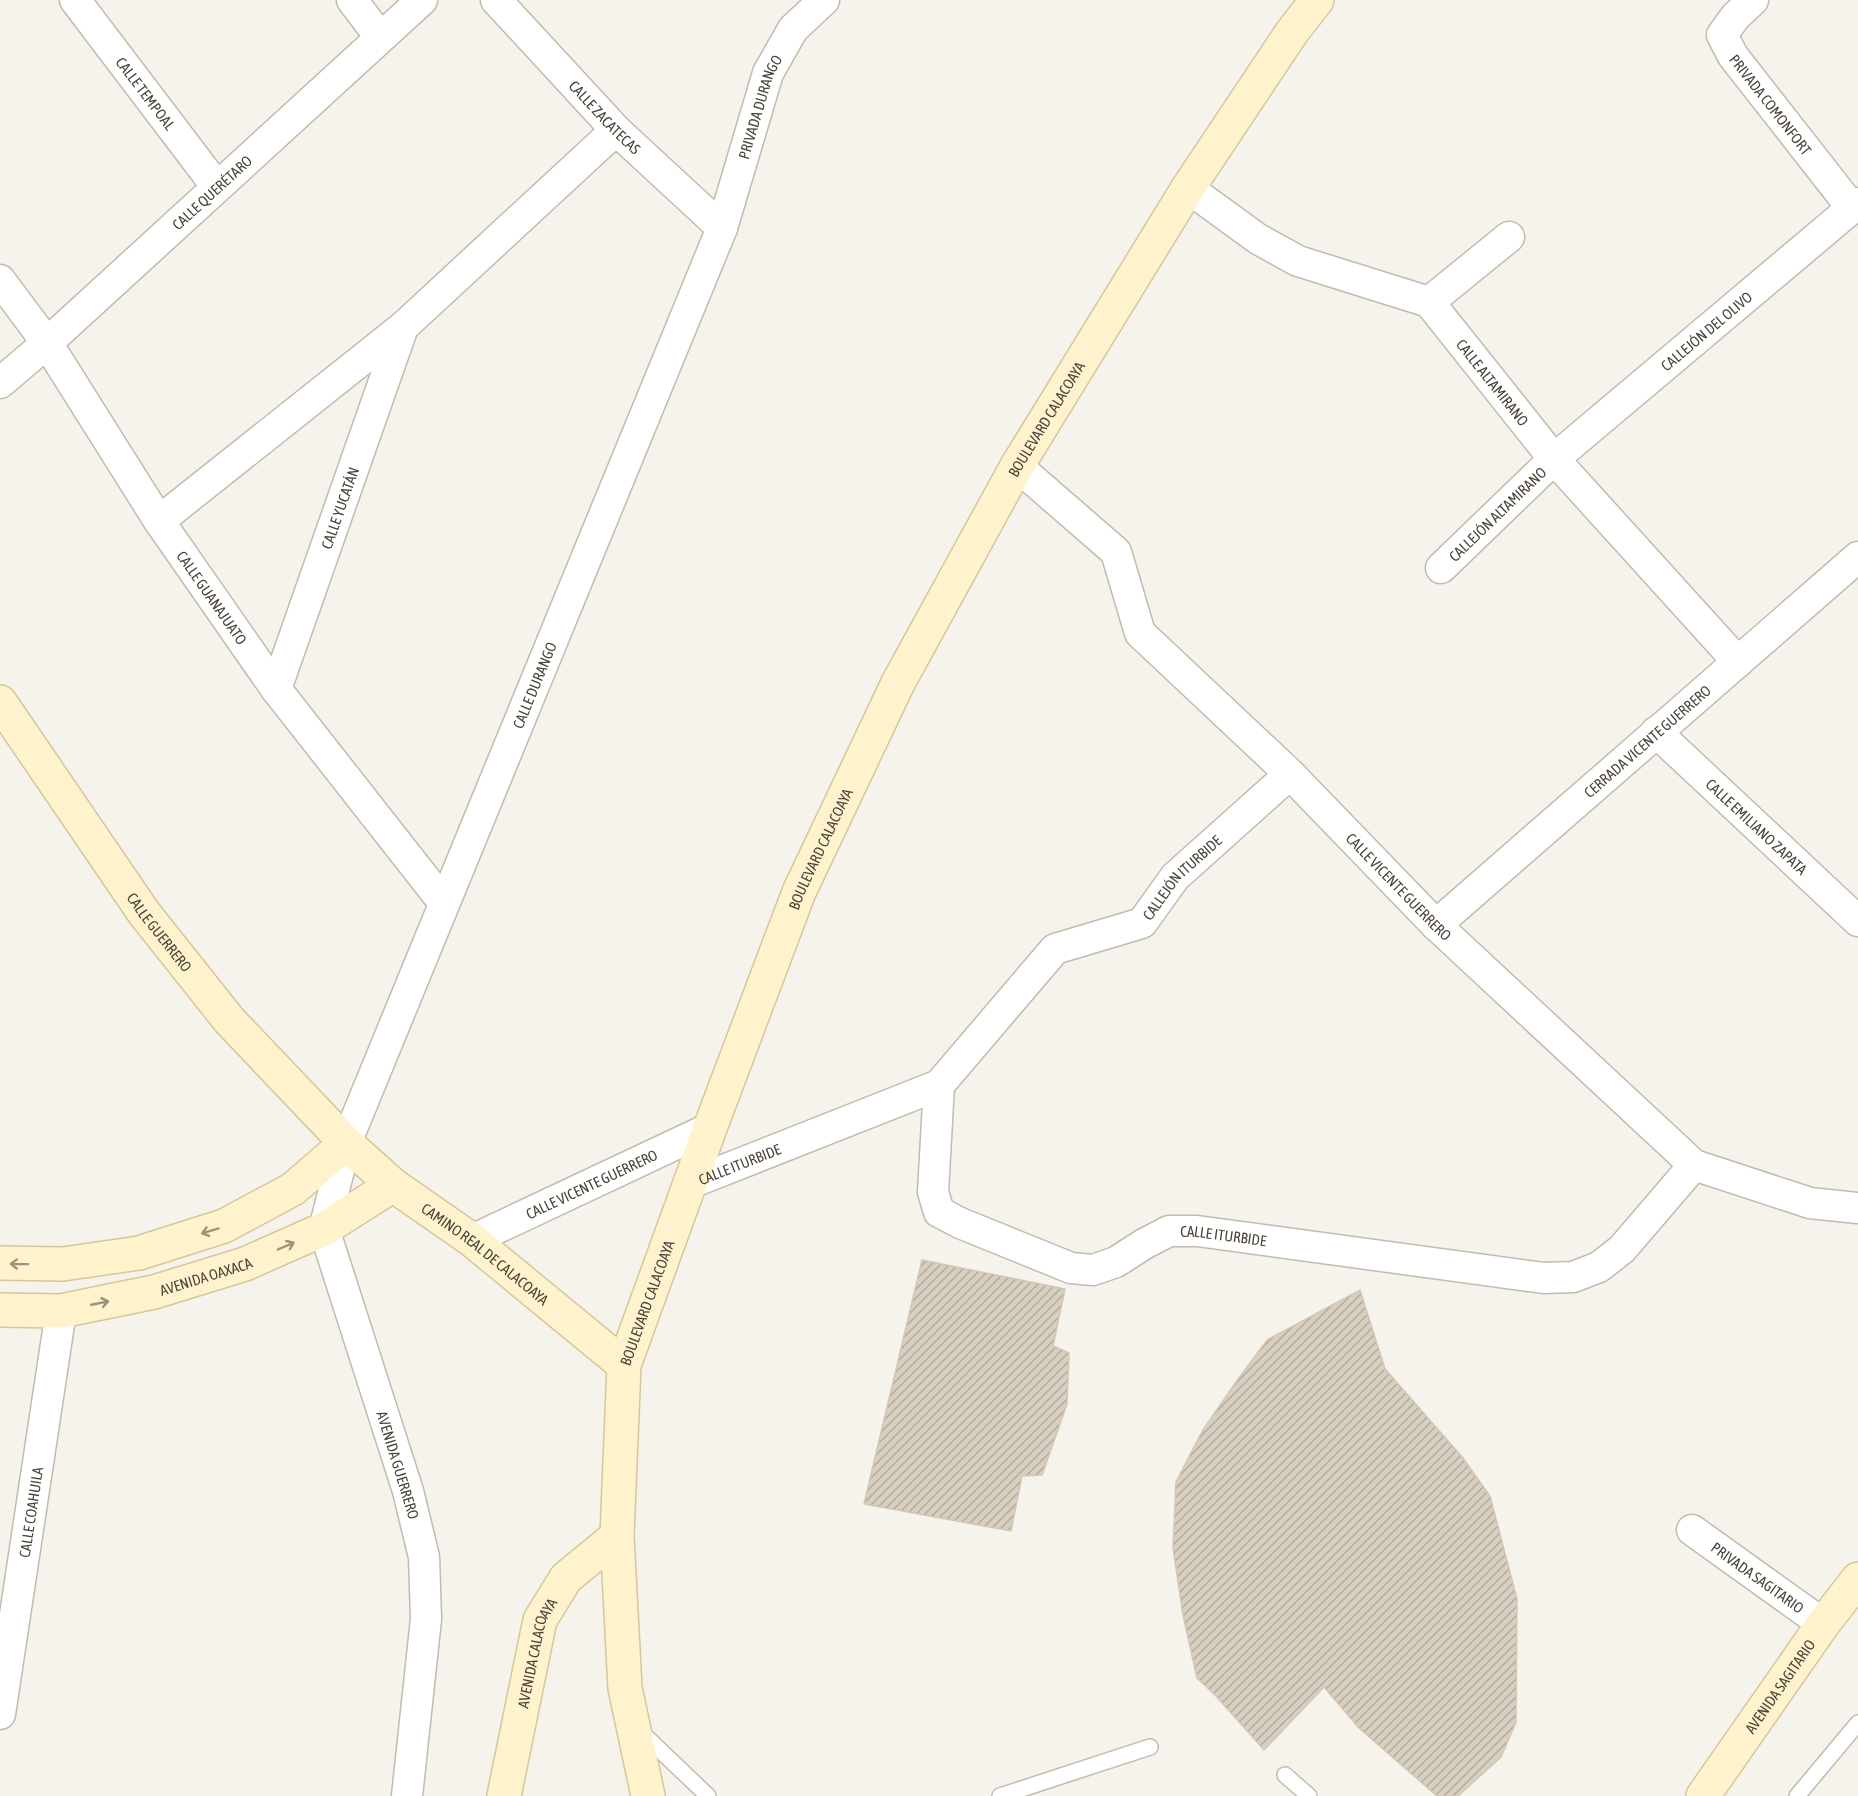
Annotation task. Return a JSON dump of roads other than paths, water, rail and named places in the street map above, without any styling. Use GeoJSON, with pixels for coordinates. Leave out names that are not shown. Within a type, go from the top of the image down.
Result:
{"type":"FeatureCollection","features":[{"type":"Feature","properties":{"kind":"street","name":"CALLE TEMPOAL"},"geometry":{"type":"LineString","coordinates":[[75,0],[217,187]]}},
{"type":"Feature","properties":{"kind":"street"},"geometry":{"type":"LineString","coordinates":[[352,0],[380,37]]}},
{"type":"Feature","properties":{"kind":"street","name":"CALLE QUERÉTARO"},"geometry":{"type":"LineString","coordinates":[[0,383],[47,343],[422,0]]}},
{"type":"Feature","properties":{"kind":"street","name":"CALLE ZACATECAS"},"geometry":{"type":"LineString","coordinates":[[496,0],[616,130],[722,228]]}},
{"type":"Feature","properties":{"kind":"street","name":"PRIVADA DURANGO"},"geometry":{"type":"LineString","coordinates":[[722,228],[768,73],[794,29],[824,0]]}},
{"type":"Feature","properties":{"kind":"street","name":"BOULEVARD CALACOAYA"},"geometry":{"type":"LineString","coordinates":[[648,1796],[625,1688],[617,1536],[624,1365],[710,1128],[799,892],[898,683],[1017,466],[1188,188],[1292,32],[1317,0]]}},
{"type":"Feature","properties":{"kind":"street","name":"PRIVADA COMONFORT"},"geometry":{"type":"LineString","coordinates":[[1753,0],[1735,17],[1722,35],[1733,56],[1855,206]]}},
{"type":"Feature","properties":{"kind":"street","name":"CALLE YUCATÁN"},"geometry":{"type":"LineString","coordinates":[[159,521],[404,327],[616,130]]}},
{"type":"Feature","properties":{"kind":"street"},"geometry":{"type":"LineString","coordinates":[[1188,188],[1258,239],[1298,261],[1429,302],[1509,237]]}},
{"type":"Feature","properties":{"kind":"street","name":"CALLEJÓN DEL OLIVO"},"geometry":{"type":"LineString","coordinates":[[1554,459],[1855,206]]}},
{"type":"Feature","properties":{"kind":"street","name":"CALLE DURANGO"},"geometry":{"type":"LineString","coordinates":[[346,1143],[722,228]]}},
{"type":"Feature","properties":{"kind":"street","name":"CALLE GUANAJUATO"},"geometry":{"type":"LineString","coordinates":[[0,280],[47,343],[159,521],[276,689],[444,903]]}},
{"type":"Feature","properties":{"kind":"street","name":"CALLE ALTAMIRANO"},"geometry":{"type":"LineString","coordinates":[[1429,302],[1554,459],[1738,662]]}},
{"type":"Feature","properties":{"kind":"street","name":"CALLE YUCATÁN"},"geometry":{"type":"LineString","coordinates":[[276,689],[404,327]]}},
{"type":"Feature","properties":{"kind":"street","name":"CALLEJÓN ALTAMIRANO"},"geometry":{"type":"LineString","coordinates":[[1441,568],[1554,459]]}},
{"type":"Feature","properties":{"kind":"street","name":"CALLE VICENTE GUERRERO"},"geometry":{"type":"LineString","coordinates":[[1017,466],[1116,552],[1140,633],[1290,774],[1436,925],[1694,1165],[1810,1203],[1858,1208]]}},
{"type":"Feature","properties":{"kind":"street","name":"CERRADA VICENTE GUERRERO"},"geometry":{"type":"LineString","coordinates":[[1436,925],[1858,557]]}},
{"type":"Feature","properties":{"kind":"street","name":"CALLE GUERRERO"},"geometry":{"type":"LineString","coordinates":[[0,702],[144,914],[230,1020],[346,1143]]}},
{"type":"Feature","properties":{"kind":"street","name":"CALLE EMILIANO ZAPATA"},"geometry":{"type":"LineString","coordinates":[[1656,732],[1858,921]]}},
{"type":"Feature","properties":{"kind":"street","name":"CALLEJÓN ITURBIDE"},"geometry":{"type":"LineString","coordinates":[[939,1085],[1054,949],[1142,923],[1175,877],[1290,774]]}},
{"type":"Feature","properties":{"kind":"street","name":"CALLE ITURBIDE"},"geometry":{"type":"LineString","coordinates":[[691,1183],[939,1085],[933,1192],[939,1212],[960,1223],[1071,1268],[1093,1270],[1116,1262],[1169,1231],[1197,1231],[1544,1278],[1573,1277],[1599,1268],[1622,1249],[1694,1165]]}},
{"type":"Feature","properties":{"kind":"street","name":"CALLE VICENTE GUERRERO"},"geometry":{"type":"LineString","coordinates":[[472,1240],[710,1128]]}},
{"type":"Feature","properties":{"kind":"street"},"geometry":{"type":"LineString","coordinates":[[324,1229],[346,1143]]}},
{"type":"Feature","properties":{"kind":"street"},"geometry":{"type":"LineString","coordinates":[[0,1263],[63,1264],[139,1253],[225,1226],[293,1189],[346,1143]]}},
{"type":"Feature","properties":{"kind":"street","name":"CAMINO REAL DE CALACOAYA"},"geometry":{"type":"LineString","coordinates":[[346,1143],[393,1185],[472,1240],[624,1365]]}},
{"type":"Feature","properties":{"kind":"street","name":"AVENIDA OAXACA"},"geometry":{"type":"LineString","coordinates":[[0,1310],[61,1311],[154,1292],[245,1264],[324,1229],[393,1185]]}},
{"type":"Feature","properties":{"kind":"street","name":"AVENIDA GUERRERO"},"geometry":{"type":"LineString","coordinates":[[324,1229],[408,1491],[424,1557],[426,1619],[406,1796]]}},
{"type":"Feature","properties":{"kind":"street","name":"CALLE COAHUILA"},"geometry":{"type":"LineString","coordinates":[[0,1714],[61,1311]]}},
{"type":"Feature","properties":{"kind":"street","name":"PRIVADA SAGITARIO"},"geometry":{"type":"LineString","coordinates":[[1692,1530],[1823,1624]]}},
{"type":"Feature","properties":{"kind":"street","name":"AVENIDA CALACOAYA"},"geometry":{"type":"LineString","coordinates":[[504,1796],[540,1620],[566,1578],[617,1536]]}},
{"type":"Feature","properties":{"kind":"street","name":"AVENIDA SAGITARIO"},"geometry":{"type":"LineString","coordinates":[[1703,1796],[1823,1624],[1858,1579]]}},
{"type":"Feature","properties":{"kind":"lane"},"geometry":{"type":"LineString","coordinates":[[632,1723],[708,1796]]}},
{"type":"Feature","properties":{"kind":"lane"},"geometry":{"type":"LineString","coordinates":[[1797,1796],[1858,1723]]}},
{"type":"Feature","properties":{"kind":"lane"},"geometry":{"type":"LineString","coordinates":[[1000,1796],[1150,1747]]}},
{"type":"Feature","properties":{"kind":"lane"},"geometry":{"type":"LineString","coordinates":[[1285,1775],[1309,1796]]}}]}
